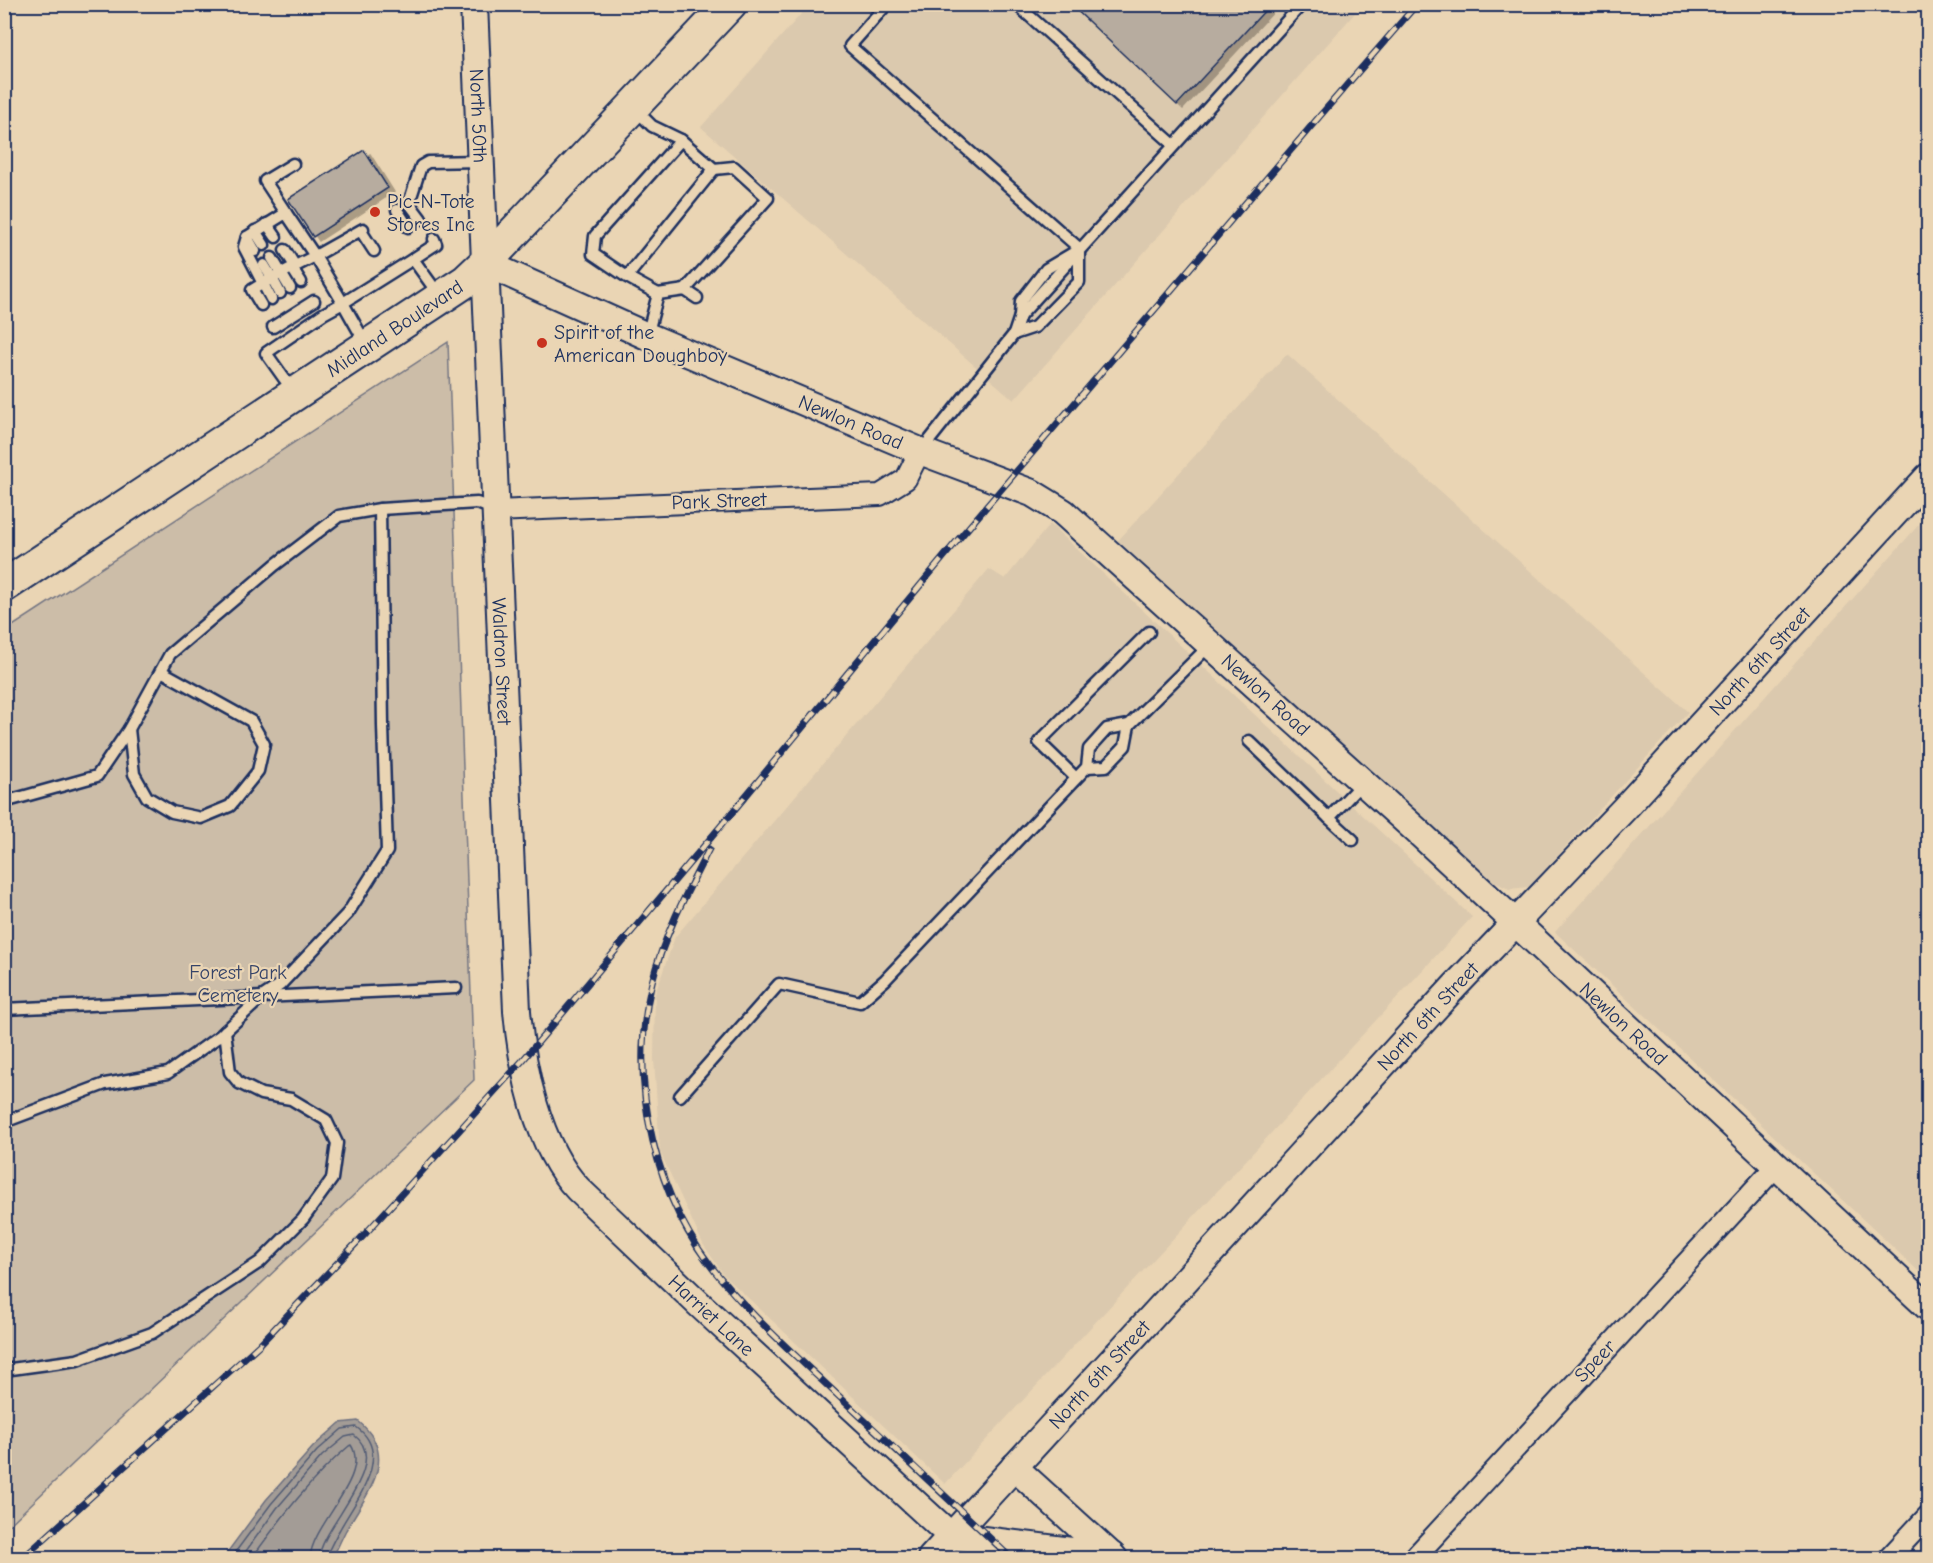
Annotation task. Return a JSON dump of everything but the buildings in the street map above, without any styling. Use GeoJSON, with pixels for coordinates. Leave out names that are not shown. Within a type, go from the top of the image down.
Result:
{"type":"FeatureCollection","features":[{"type":"Feature","properties":{"kind":"main road","name":"Midland Boulevard"},"geometry":{"type":"LineString","coordinates":[[4,586],[466,281],[730,4]]}},
{"type":"Feature","properties":{"kind":"street","name":"North 50th"},"geometry":{"type":"LineString","coordinates":[[474,4],[485,263]]}},
{"type":"Feature","properties":{"kind":"street","name":"Newlon Road"},"geometry":{"type":"LineString","coordinates":[[485,263],[647,336],[921,451],[1024,489],[1063,512],[1363,782],[1929,1307]]}},
{"type":"Feature","properties":{"kind":"street","name":"Waldron Street"},"geometry":{"type":"LineString","coordinates":[[485,263],[513,937],[517,1011],[523,1060]]}},
{"type":"Feature","properties":{"kind":"street","name":"Park Street"},"geometry":{"type":"LineString","coordinates":[[496,510],[880,495],[906,479],[921,451]]}},
{"type":"Feature","properties":{"kind":"street","name":"North 6th Street"},"geometry":{"type":"LineString","coordinates":[[931,1558],[1423,1021],[1632,800],[1929,477]]}},
{"type":"Feature","properties":{"kind":"street","name":"Harriet Lane"},"geometry":{"type":"LineString","coordinates":[[523,1060],[550,1149],[569,1179],[700,1305],[951,1536]]}},
{"type":"Feature","properties":{"kind":"street","name":"Speer"},"geometry":{"type":"LineString","coordinates":[[1414,1558],[1777,1165]]}},
{"type":"Feature","properties":{"kind":"street"},"geometry":{"type":"LineString","coordinates":[[1014,1467],[1113,1557]]}},
{"type":"Feature","properties":{"kind":"street"},"geometry":{"type":"LineString","coordinates":[[1889,1558],[1929,1516]]}},
{"type":"Feature","properties":{"kind":"street"},"geometry":{"type":"LineString","coordinates":[[951,1536],[1113,1557]]}},
{"type":"Feature","properties":{"kind":"lane"},"geometry":{"type":"LineString","coordinates":[[887,4],[850,46],[1079,250],[1079,282],[1035,327],[1014,334]]}},
{"type":"Feature","properties":{"kind":"lane"},"geometry":{"type":"LineString","coordinates":[[1017,4],[1174,146]]}},
{"type":"Feature","properties":{"kind":"lane"},"geometry":{"type":"LineString","coordinates":[[921,451],[1014,334],[1020,316],[1302,4]]}},
{"type":"Feature","properties":{"kind":"lane"},"geometry":{"type":"LineString","coordinates":[[633,108],[652,126],[681,140],[714,169]]}},
{"type":"Feature","properties":{"kind":"lane"},"geometry":{"type":"LineString","coordinates":[[627,277],[714,169],[734,167],[768,198],[685,290],[658,294],[627,277],[593,254],[595,236],[681,140]]}},
{"type":"Feature","properties":{"kind":"lane"},"geometry":{"type":"LineString","coordinates":[[408,227],[394,211],[409,203],[421,166],[428,162],[481,161]]}},
{"type":"Feature","properties":{"kind":"lane"},"geometry":{"type":"LineString","coordinates":[[293,164],[265,181],[344,303],[367,347]]}},
{"type":"Feature","properties":{"kind":"lane"},"geometry":{"type":"LineString","coordinates":[[409,203],[420,219]]}},
{"type":"Feature","properties":{"kind":"lane"},"geometry":{"type":"LineString","coordinates":[[262,284],[244,247],[251,234],[286,213]]}},
{"type":"Feature","properties":{"kind":"lane"},"geometry":{"type":"LineString","coordinates":[[267,224],[276,237]]}},
{"type":"Feature","properties":{"kind":"lane"},"geometry":{"type":"LineString","coordinates":[[266,302],[252,290],[362,230],[374,251]]}},
{"type":"Feature","properties":{"kind":"lane"},"geometry":{"type":"LineString","coordinates":[[251,234],[260,248]]}},
{"type":"Feature","properties":{"kind":"lane"},"geometry":{"type":"LineString","coordinates":[[295,395],[266,353],[422,250],[436,244],[434,239]]}},
{"type":"Feature","properties":{"kind":"lane"},"geometry":{"type":"LineString","coordinates":[[285,250],[301,282]]}},
{"type":"Feature","properties":{"kind":"lane"},"geometry":{"type":"LineString","coordinates":[[268,261],[285,290]]}},
{"type":"Feature","properties":{"kind":"lane"},"geometry":{"type":"LineString","coordinates":[[407,261],[441,298]]}},
{"type":"Feature","properties":{"kind":"lane"},"geometry":{"type":"LineString","coordinates":[[685,290],[697,298]]}},
{"type":"Feature","properties":{"kind":"lane"},"geometry":{"type":"LineString","coordinates":[[647,336],[658,294]]}},
{"type":"Feature","properties":{"kind":"lane"},"geometry":{"type":"LineString","coordinates":[[282,342],[276,322],[313,298],[323,314]]}},
{"type":"Feature","properties":{"kind":"lane"},"geometry":{"type":"LineString","coordinates":[[4,802],[97,776],[129,729],[170,654],[275,565],[339,516],[380,509],[477,503],[496,510]]}},
{"type":"Feature","properties":{"kind":"lane"},"geometry":{"type":"LineString","coordinates":[[4,1122],[105,1084],[168,1072],[225,1031],[280,985],[348,913],[387,851],[382,726],[380,509]]}},
{"type":"Feature","properties":{"kind":"lane"},"geometry":{"type":"LineString","coordinates":[[1076,778],[1039,742],[1149,632]]}},
{"type":"Feature","properties":{"kind":"lane"},"geometry":{"type":"LineString","coordinates":[[680,1096],[779,984],[860,1002],[885,980],[1087,767],[1089,749],[1107,729],[1129,725],[1211,644]]}},
{"type":"Feature","properties":{"kind":"lane"},"geometry":{"type":"LineString","coordinates":[[129,729],[134,774],[147,797],[172,812],[201,818],[230,806],[258,771],[264,744],[251,721],[161,671]]}},
{"type":"Feature","properties":{"kind":"lane"},"geometry":{"type":"LineString","coordinates":[[1087,767],[1106,766],[1125,746],[1129,725]]}},
{"type":"Feature","properties":{"kind":"lane"},"geometry":{"type":"LineString","coordinates":[[1249,741],[1353,840]]}},
{"type":"Feature","properties":{"kind":"lane"},"geometry":{"type":"LineString","coordinates":[[1329,819],[1363,782]]}},
{"type":"Feature","properties":{"kind":"lane"},"geometry":{"type":"LineString","coordinates":[[4,1010],[456,988]]}},
{"type":"Feature","properties":{"kind":"lane"},"geometry":{"type":"LineString","coordinates":[[4,1370],[77,1360],[152,1333],[260,1262],[303,1219],[332,1179],[337,1143],[326,1120],[291,1099],[261,1094],[239,1083],[230,1072],[225,1031]]}},
{"type":"Feature","properties":{"kind":"shaded area"},"geometry":{"type":"Polygon","coordinates":[[[809,5],[1362,5],[1014,400],[701,127],[809,5]]]}},
{"type":"Feature","properties":{"kind":"shaded area"},"geometry":{"type":"Polygon","coordinates":[[[1287,354],[1688,712],[1529,887],[1509,889],[1488,879],[1115,544],[1287,354]]]}},
{"type":"Feature","properties":{"kind":"shaded area"},"geometry":{"type":"Polygon","coordinates":[[[1923,520],[1928,525],[1928,1280],[1555,932],[1923,520]]]}},
{"type":"Feature","properties":{"kind":"shaded area"},"geometry":{"type":"Polygon","coordinates":[[[1050,524],[1472,917],[945,1484],[724,1275],[703,1244],[660,1152],[654,1059],[655,994],[675,937],[989,569],[1005,579],[1050,524]]]}},
{"type":"Feature","properties":{"kind":"green space","name":"Forest Park Cemetery"},"geometry":{"type":"Polygon","coordinates":[[[448,342],[474,1080],[5,1529],[5,631],[448,342]]]}},
{"type":"Feature","properties":{"kind":"water"},"geometry":{"type":"Polygon","coordinates":[[[358,1421],[371,1435],[377,1448],[376,1476],[333,1557],[223,1558],[266,1500],[313,1447],[340,1423],[358,1421]]]}},
{"type":"Feature","properties":{"kind":"railway"},"geometry":{"type":"LineString","coordinates":[[23,1558],[259,1345],[366,1233],[523,1060],[957,541],[1417,4]]}},
{"type":"Feature","properties":{"kind":"railway"},"geometry":{"type":"LineString","coordinates":[[709,849],[663,947],[652,982],[645,1021],[643,1060],[646,1100],[653,1140],[664,1179],[680,1216],[699,1250],[752,1313],[1011,1558]]}},
{"type":"Feature","properties":{"kind":"place","name":"Pic-N-Tote Stores Inc"},"geometry":{"type":"Point","coordinates":[375,212]}},
{"type":"Feature","properties":{"kind":"place","name":"Spirit of the American Doughboy"},"geometry":{"type":"Point","coordinates":[542,343]}}]}
